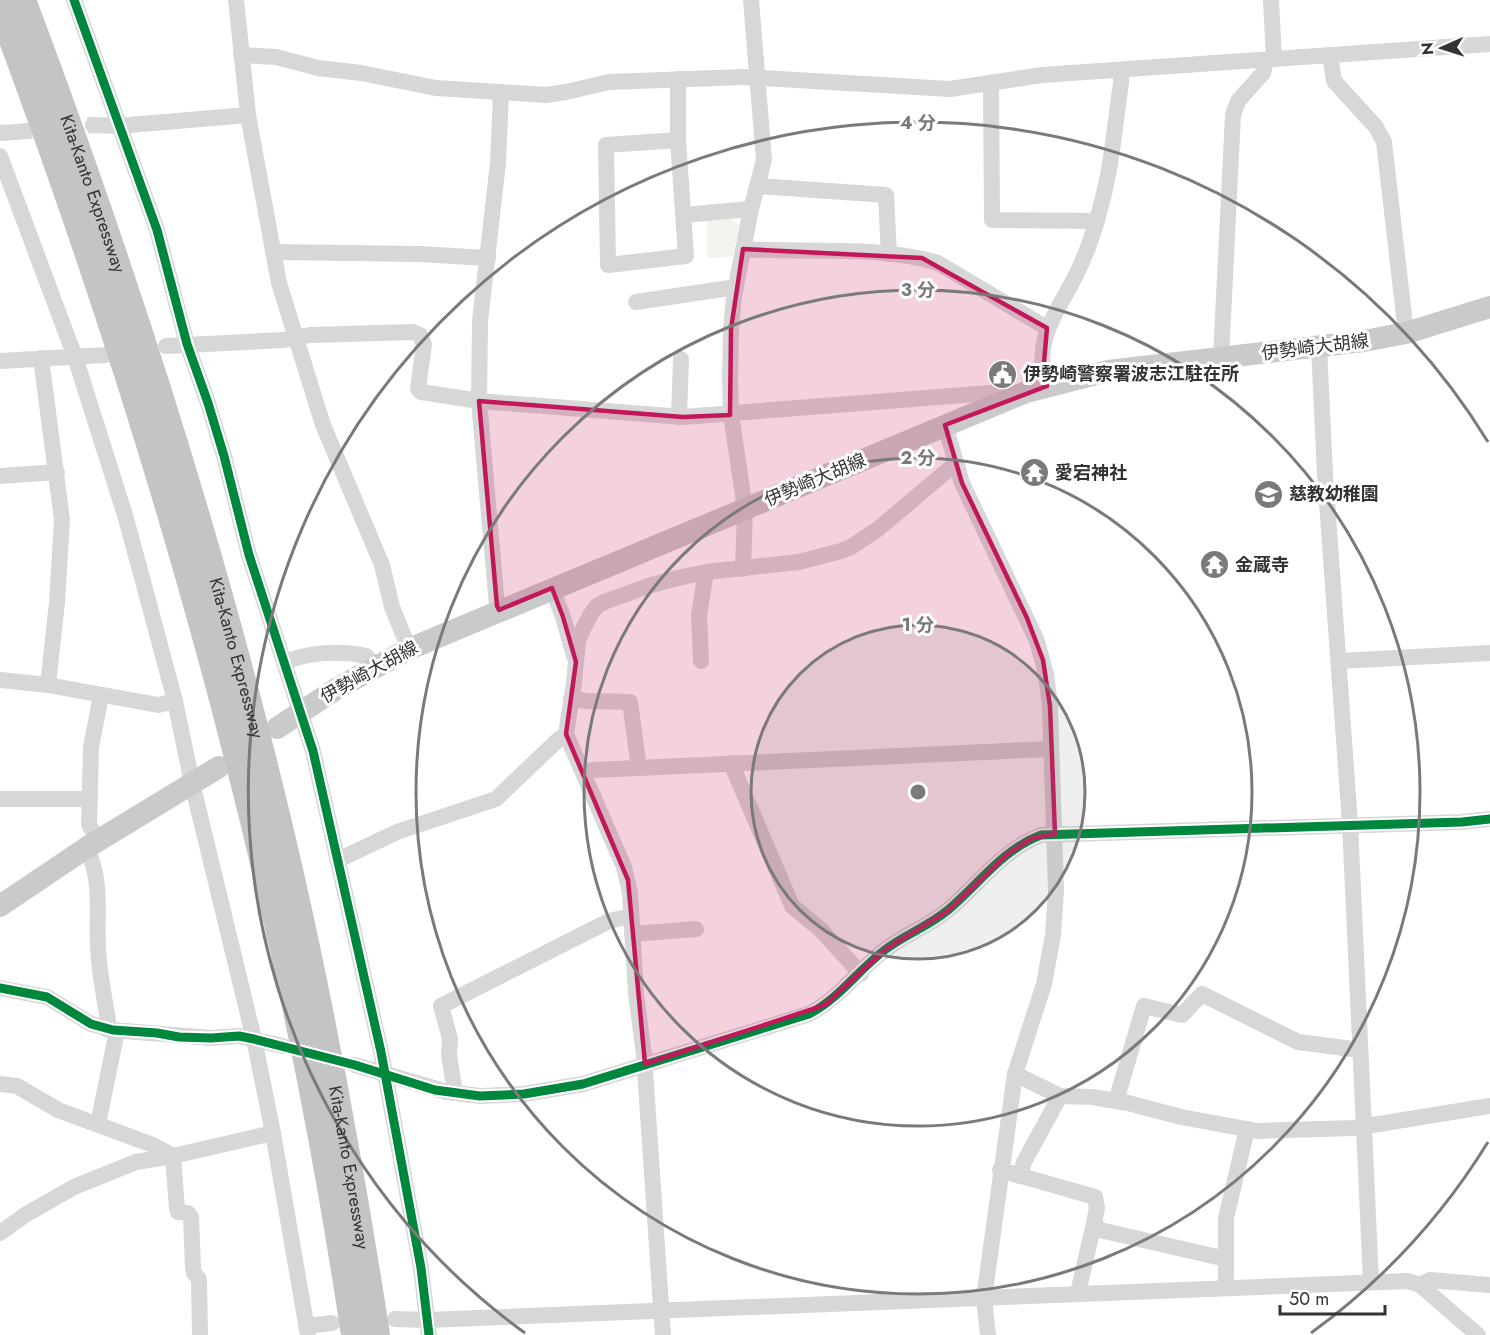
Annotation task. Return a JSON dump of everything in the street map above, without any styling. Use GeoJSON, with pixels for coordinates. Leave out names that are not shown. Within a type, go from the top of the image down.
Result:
{"type":"FeatureCollection","features":[{"type":"Feature","properties":{"kind":"highway","name":"Kita-Kanto Expressway"},"geometry":{"type":"LineString","coordinates":[[24,0],[135,315],[179,454],[243,683],[287,857],[312,971],[348,1160],[386,1327]]}},
{"type":"Feature","properties":{"kind":"highway","name":"Kita-Kanto Expressway"},"geometry":{"type":"LineString","coordinates":[[0,8],[63,180],[156,461],[240,770],[266,874],[307,1068],[343,1329]]}},
{"type":"Feature","properties":{"kind":"highway"},"geometry":{"type":"LineString","coordinates":[[0,41],[63,180]]}},
{"type":"Feature","properties":{"kind":"main road","name":"伊勢崎大胡線"},"geometry":{"type":"LineString","coordinates":[[277,728],[300,711],[409,649],[1005,400],[1047,386],[1108,371],[1319,347],[1406,333],[1490,307]]}},
{"type":"Feature","properties":{"kind":"main road"},"geometry":{"type":"LineString","coordinates":[[0,906],[92,844],[219,767]]}},
{"type":"Feature","properties":{"kind":"street"},"geometry":{"type":"LineString","coordinates":[[74,0],[159,239],[187,344],[208,403],[246,545],[313,751],[385,1074],[420,1268],[428,1327]]}},
{"type":"Feature","properties":{"kind":"street"},"geometry":{"type":"LineString","coordinates":[[236,0],[248,115],[279,284],[323,425],[382,565],[392,607],[409,649]]}},
{"type":"Feature","properties":{"kind":"street"},"geometry":{"type":"LineString","coordinates":[[743,569],[745,509],[731,414],[731,329],[743,249],[764,160],[751,0]]}},
{"type":"Feature","properties":{"kind":"street"},"geometry":{"type":"LineString","coordinates":[[1221,358],[1233,115],[1238,101],[1263,73],[1270,59],[1270,0]]}},
{"type":"Feature","properties":{"kind":"street"},"geometry":{"type":"LineString","coordinates":[[241,56],[276,57],[318,68],[361,73],[436,88],[555,94],[609,82],[744,77],[950,89],[1042,75],[1490,44]]}},
{"type":"Feature","properties":{"kind":"street"},"geometry":{"type":"LineString","coordinates":[[1330,55],[1334,81],[1376,128],[1384,142],[1406,333]]}},
{"type":"Feature","properties":{"kind":"street"},"geometry":{"type":"LineString","coordinates":[[1047,386],[1043,374],[1044,341],[1047,328],[1077,274],[1097,221],[1108,173],[1121,70]]}},
{"type":"Feature","properties":{"kind":"street"},"geometry":{"type":"LineString","coordinates":[[678,79],[678,140],[686,256],[608,265],[606,145],[678,140]]}},
{"type":"Feature","properties":{"kind":"street"},"geometry":{"type":"LineString","coordinates":[[991,83],[992,220],[1097,221]]}},
{"type":"Feature","properties":{"kind":"street"},"geometry":{"type":"LineString","coordinates":[[499,610],[488,518],[479,401],[480,321],[498,163],[501,93]]}},
{"type":"Feature","properties":{"kind":"street"},"geometry":{"type":"LineString","coordinates":[[93,125],[118,126],[248,115]]}},
{"type":"Feature","properties":{"kind":"street"},"geometry":{"type":"LineString","coordinates":[[0,156],[75,357],[125,515],[175,701],[192,783],[254,1039],[273,1132],[307,1330],[343,1329]]}},
{"type":"Feature","properties":{"kind":"street"},"geometry":{"type":"LineString","coordinates":[[758,186],[886,195],[889,254]]}},
{"type":"Feature","properties":{"kind":"street"},"geometry":{"type":"LineString","coordinates":[[684,215],[751,209]]}},
{"type":"Feature","properties":{"kind":"street"},"geometry":{"type":"LineString","coordinates":[[743,249],[889,254],[922,258],[938,263],[1047,328]]}},
{"type":"Feature","properties":{"kind":"street"},"geometry":{"type":"LineString","coordinates":[[273,252],[419,254],[488,258]]}},
{"type":"Feature","properties":{"kind":"street"},"geometry":{"type":"LineString","coordinates":[[636,302],[736,287]]}},
{"type":"Feature","properties":{"kind":"street"},"geometry":{"type":"LineString","coordinates":[[166,346],[295,339],[310,335],[417,333],[424,344],[418,389],[421,392],[479,401],[679,417],[990,393],[999,394],[1005,400]]}},
{"type":"Feature","properties":{"kind":"street"},"geometry":{"type":"LineString","coordinates":[[1319,347],[1325,474],[1350,824],[1371,1281]]}},
{"type":"Feature","properties":{"kind":"street"},"geometry":{"type":"LineString","coordinates":[[0,361],[105,355]]}},
{"type":"Feature","properties":{"kind":"street"},"geometry":{"type":"LineString","coordinates":[[41,358],[62,520],[57,602],[48,685]]}},
{"type":"Feature","properties":{"kind":"street"},"geometry":{"type":"LineString","coordinates":[[679,417],[681,359]]}},
{"type":"Feature","properties":{"kind":"street"},"geometry":{"type":"LineString","coordinates":[[945,425],[955,464],[970,501],[1037,641],[1047,681],[1051,749],[1056,910],[1050,961],[1015,1074],[984,1298],[988,1335]]}},
{"type":"Feature","properties":{"kind":"street"},"geometry":{"type":"LineString","coordinates":[[663,1335],[645,1064],[636,993],[630,893],[624,867],[566,734],[583,629],[597,606],[658,583],[706,572],[799,562],[851,547],[878,529],[955,464]]}},
{"type":"Feature","properties":{"kind":"street"},"geometry":{"type":"LineString","coordinates":[[0,476],[57,472]]}},
{"type":"Feature","properties":{"kind":"street"},"geometry":{"type":"LineString","coordinates":[[701,661],[699,615],[706,572]]}},
{"type":"Feature","properties":{"kind":"street"},"geometry":{"type":"LineString","coordinates":[[552,588],[576,662]]}},
{"type":"Feature","properties":{"kind":"street"},"geometry":{"type":"LineString","coordinates":[[1340,661],[1490,653]]}},
{"type":"Feature","properties":{"kind":"street"},"geometry":{"type":"LineString","coordinates":[[284,663],[307,656],[346,654],[366,656],[376,666]]}},
{"type":"Feature","properties":{"kind":"street"},"geometry":{"type":"LineString","coordinates":[[0,680],[48,685],[158,705],[175,701]]}},
{"type":"Feature","properties":{"kind":"street"},"geometry":{"type":"LineString","coordinates":[[98,1124],[112,1030],[108,1020],[98,948],[98,885],[89,825],[90,747],[101,696]]}},
{"type":"Feature","properties":{"kind":"street"},"geometry":{"type":"LineString","coordinates":[[571,699],[630,702],[639,768]]}},
{"type":"Feature","properties":{"kind":"street"},"geometry":{"type":"LineString","coordinates":[[338,860],[397,832],[496,799],[566,734]]}},
{"type":"Feature","properties":{"kind":"street"},"geometry":{"type":"LineString","coordinates":[[584,773],[593,770],[1051,749]]}},
{"type":"Feature","properties":{"kind":"street"},"geometry":{"type":"LineString","coordinates":[[731,763],[792,906],[821,930],[861,974]]}},
{"type":"Feature","properties":{"kind":"street"},"geometry":{"type":"LineString","coordinates":[[0,799],[90,799]]}},
{"type":"Feature","properties":{"kind":"street"},"geometry":{"type":"LineString","coordinates":[[355,1065],[429,1088],[455,1093],[495,1096],[545,1091],[583,1084],[809,1014],[825,1005],[886,949],[948,911],[1024,842],[1041,835],[1462,822],[1490,819]]}},
{"type":"Feature","properties":{"kind":"street"},"geometry":{"type":"LineString","coordinates":[[455,1093],[449,1056],[450,1039],[441,1006],[609,921],[631,916]]}},
{"type":"Feature","properties":{"kind":"street"},"geometry":{"type":"LineString","coordinates":[[633,934],[696,929]]}},
{"type":"Feature","properties":{"kind":"street"},"geometry":{"type":"LineString","coordinates":[[0,988],[47,997],[91,1024],[112,1030],[179,1037],[239,1036],[283,1046]]}},
{"type":"Feature","properties":{"kind":"street"},"geometry":{"type":"LineString","coordinates":[[1116,1101],[1144,1006],[1182,1015],[1202,994],[1298,1042],[1360,1050]]}},
{"type":"Feature","properties":{"kind":"street"},"geometry":{"type":"LineString","coordinates":[[1015,1074],[1060,1096],[1092,1097],[1116,1101],[1181,1117],[1257,1131],[1363,1127],[1490,1106]]}},
{"type":"Feature","properties":{"kind":"street"},"geometry":{"type":"LineString","coordinates":[[0,1084],[17,1086],[58,1110],[153,1145],[173,1156]]}},
{"type":"Feature","properties":{"kind":"street"},"geometry":{"type":"LineString","coordinates":[[1020,1176],[1024,1162],[1060,1096]]}},
{"type":"Feature","properties":{"kind":"street"},"geometry":{"type":"LineString","coordinates":[[1226,1287],[1226,1218],[1247,1129]]}},
{"type":"Feature","properties":{"kind":"street"},"geometry":{"type":"LineString","coordinates":[[0,1233],[25,1215],[74,1187],[136,1162],[173,1156],[273,1132]]}},
{"type":"Feature","properties":{"kind":"street"},"geometry":{"type":"LineString","coordinates":[[173,1156],[177,1209],[178,1212],[188,1213],[191,1216],[193,1268],[199,1279],[200,1335]]}},
{"type":"Feature","properties":{"kind":"street"},"geometry":{"type":"LineString","coordinates":[[1000,1170],[1095,1197],[1097,1208],[1078,1293]]}},
{"type":"Feature","properties":{"kind":"street"},"geometry":{"type":"LineString","coordinates":[[1094,1223],[1100,1230],[1226,1259]]}},
{"type":"Feature","properties":{"kind":"street"},"geometry":{"type":"LineString","coordinates":[[1420,1285],[1430,1280],[1490,1285]]}},
{"type":"Feature","properties":{"kind":"street"},"geometry":{"type":"LineString","coordinates":[[386,1327],[428,1327],[662,1311],[1408,1281],[1420,1285],[1478,1335]]}},
{"type":"Feature","properties":{"kind":"highlighted area"},"geometry":{"type":"Polygon","coordinates":[[[743,249],[922,258],[1047,328],[1043,374],[1047,386],[945,425],[962,483],[1027,618],[1043,660],[1050,706],[1055,834],[1033,838],[1009,853],[948,911],[886,949],[825,1005],[645,1064],[628,880],[566,734],[576,662],[563,617],[552,588],[499,610],[497,606],[479,401],[683,417],[730,415],[731,329],[743,249]]]}},
{"type":"Feature","properties":{"kind":"shaded area"},"geometry":{"type":"Polygon","coordinates":[[[732,219],[739,225],[733,257],[707,258],[707,220],[732,219]]]}},
{"type":"Feature","properties":{"kind":"tunnel"},"geometry":{"type":"LineString","coordinates":[[16,132],[93,125]]}},
{"type":"Feature","properties":{"kind":"cycle path"},"geometry":{"type":"LineString","coordinates":[[74,0],[157,230],[187,344],[224,456],[249,555],[313,751],[381,1052],[421,1268],[429,1335]]}},
{"type":"Feature","properties":{"kind":"cycle path"},"geometry":{"type":"LineString","coordinates":[[0,988],[47,997],[91,1024],[113,1030],[179,1037],[239,1036],[355,1065],[435,1090],[480,1096],[524,1094],[583,1084],[809,1014],[840,992],[886,949],[948,910],[1003,858],[1027,841],[1041,835],[1462,822],[1490,819]]}},
{"type":"Feature","properties":{"kind":"place","name":"伊勢崎警察署波志江駐在所"},"geometry":{"type":"Point","coordinates":[1002,374]}},
{"type":"Feature","properties":{"kind":"place","name":"愛宕神社"},"geometry":{"type":"Point","coordinates":[1034,473]}},
{"type":"Feature","properties":{"kind":"place","name":"慈教幼稚園"},"geometry":{"type":"Point","coordinates":[1268,494]}},
{"type":"Feature","properties":{"kind":"place","name":"金蔵寺"},"geometry":{"type":"Point","coordinates":[1214,565]}}]}
